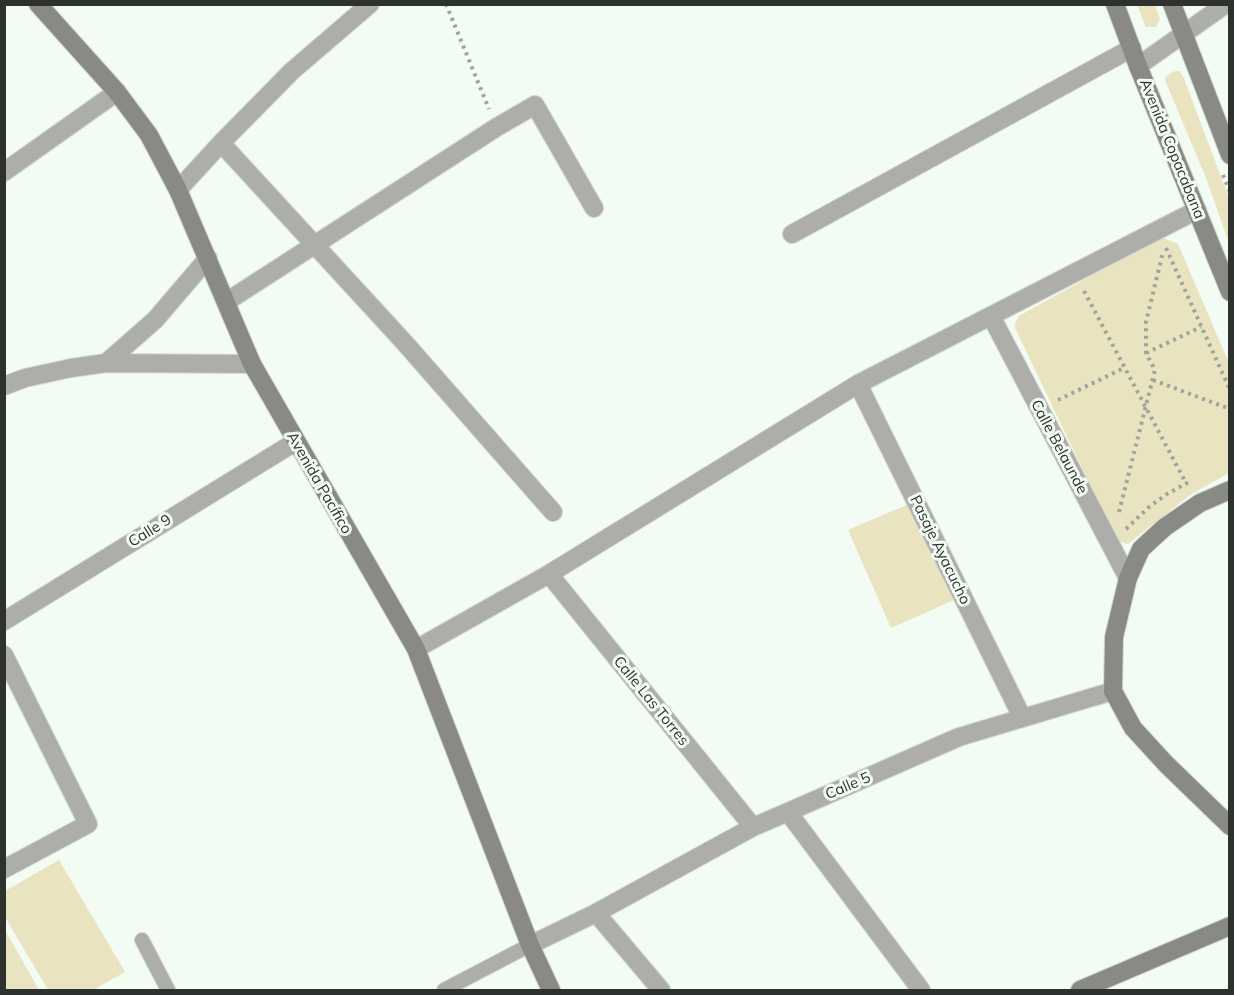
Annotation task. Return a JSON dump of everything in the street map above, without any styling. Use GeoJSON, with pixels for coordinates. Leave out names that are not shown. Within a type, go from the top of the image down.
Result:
{"type":"FeatureCollection","features":[{"type":"Feature","properties":{"kind":"street","name":"Avenida Pacífico"},"geometry":{"type":"LineString","coordinates":[[38,4],[117,93],[149,135],[178,190],[252,364],[416,649],[530,945],[551,990]]}},
{"type":"Feature","properties":{"kind":"street"},"geometry":{"type":"LineString","coordinates":[[178,190],[292,71],[370,4]]}},
{"type":"Feature","properties":{"kind":"street","name":"Avenida Copacabana"},"geometry":{"type":"LineString","coordinates":[[1115,4],[1230,292]]}},
{"type":"Feature","properties":{"kind":"street"},"geometry":{"type":"LineString","coordinates":[[1172,4],[1230,155]]}},
{"type":"Feature","properties":{"kind":"street"},"geometry":{"type":"LineString","coordinates":[[1138,66],[1226,4]]}},
{"type":"Feature","properties":{"kind":"street"},"geometry":{"type":"LineString","coordinates":[[792,234],[1132,48]]}},
{"type":"Feature","properties":{"kind":"street"},"geometry":{"type":"LineString","coordinates":[[4,172],[117,93]]}},
{"type":"Feature","properties":{"kind":"street"},"geometry":{"type":"LineString","coordinates":[[226,302],[496,127],[535,105],[594,208]]}},
{"type":"Feature","properties":{"kind":"street"},"geometry":{"type":"LineString","coordinates":[[221,143],[404,342],[553,512]]}},
{"type":"Feature","properties":{"kind":"street"},"geometry":{"type":"LineString","coordinates":[[416,649],[549,574],[858,384],[1197,210]]}},
{"type":"Feature","properties":{"kind":"street"},"geometry":{"type":"LineString","coordinates":[[106,363],[155,320],[208,258]]}},
{"type":"Feature","properties":{"kind":"street","name":"Calle Belaunde"},"geometry":{"type":"LineString","coordinates":[[991,316],[1128,578]]}},
{"type":"Feature","properties":{"kind":"street"},"geometry":{"type":"LineString","coordinates":[[4,386],[25,378],[60,370],[106,363],[252,364]]}},
{"type":"Feature","properties":{"kind":"street","name":"Pasaje Ayacucho"},"geometry":{"type":"LineString","coordinates":[[858,384],[1022,717]]}},
{"type":"Feature","properties":{"kind":"street","name":"Calle 9"},"geometry":{"type":"LineString","coordinates":[[4,621],[295,442]]}},
{"type":"Feature","properties":{"kind":"street"},"geometry":{"type":"LineString","coordinates":[[1230,490],[1200,503],[1165,527],[1141,549],[1128,578],[1114,637],[1113,691],[1133,728],[1166,764],[1230,826]]}},
{"type":"Feature","properties":{"kind":"street","name":"Calle Las Torres"},"geometry":{"type":"LineString","coordinates":[[549,574],[753,827]]}},
{"type":"Feature","properties":{"kind":"street"},"geometry":{"type":"LineString","coordinates":[[4,655],[88,824],[4,869]]}},
{"type":"Feature","properties":{"kind":"street","name":"Calle 5"},"geometry":{"type":"LineString","coordinates":[[530,945],[596,914],[753,827],[959,737],[1113,691]]}},
{"type":"Feature","properties":{"kind":"street"},"geometry":{"type":"LineString","coordinates":[[788,812],[921,990]]}},
{"type":"Feature","properties":{"kind":"street"},"geometry":{"type":"LineString","coordinates":[[596,914],[661,990]]}},
{"type":"Feature","properties":{"kind":"street"},"geometry":{"type":"LineString","coordinates":[[1080,990],[1230,926]]}},
{"type":"Feature","properties":{"kind":"lane"},"geometry":{"type":"LineString","coordinates":[[142,940],[168,990]]}},
{"type":"Feature","properties":{"kind":"lane"},"geometry":{"type":"LineString","coordinates":[[444,990],[530,945]]}},
{"type":"Feature","properties":{"kind":"path"},"geometry":{"type":"LineString","coordinates":[[446,4],[496,127]]}},
{"type":"Feature","properties":{"kind":"path"},"geometry":{"type":"LineString","coordinates":[[1154,251],[1164,245]]}},
{"type":"Feature","properties":{"kind":"path"},"geometry":{"type":"LineString","coordinates":[[1164,245],[1230,390]]}},
{"type":"Feature","properties":{"kind":"path"},"geometry":{"type":"LineString","coordinates":[[1116,523],[1155,370],[1146,353],[1146,322],[1164,245]]}},
{"type":"Feature","properties":{"kind":"path"},"geometry":{"type":"LineString","coordinates":[[1094,285],[1084,291],[1186,483]]}},
{"type":"Feature","properties":{"kind":"path"},"geometry":{"type":"LineString","coordinates":[[1146,353],[1201,327]]}},
{"type":"Feature","properties":{"kind":"path"},"geometry":{"type":"LineString","coordinates":[[1058,400],[1124,368]]}},
{"type":"Feature","properties":{"kind":"path"},"geometry":{"type":"LineString","coordinates":[[1153,380],[1230,409]]}},
{"type":"Feature","properties":{"kind":"path"},"geometry":{"type":"LineString","coordinates":[[1053,390],[1063,411]]}},
{"type":"Feature","properties":{"kind":"shaded area"},"geometry":{"type":"Polygon","coordinates":[[[1137,5],[1155,5],[1160,19],[1156,27],[1146,27],[1137,5]]]}},
{"type":"Feature","properties":{"kind":"shaded area"},"geometry":{"type":"Polygon","coordinates":[[[1179,71],[1183,76],[1229,198],[1229,243],[1206,178],[1165,80],[1166,76],[1179,71]]]}},
{"type":"Feature","properties":{"kind":"shaded area"},"geometry":{"type":"Polygon","coordinates":[[[1161,237],[1178,244],[1229,363],[1229,473],[1190,495],[1128,544],[1117,541],[1014,326],[1019,316],[1161,237]]]}},
{"type":"Feature","properties":{"kind":"shaded area"},"geometry":{"type":"Polygon","coordinates":[[[911,503],[954,600],[891,628],[848,530],[911,503]]]}},
{"type":"Feature","properties":{"kind":"shaded area"},"geometry":{"type":"Polygon","coordinates":[[[59,860],[125,972],[93,990],[48,990],[5,917],[5,891],[59,860]]]}},
{"type":"Feature","properties":{"kind":"shaded area"},"geometry":{"type":"Polygon","coordinates":[[[5,930],[39,990],[5,990],[5,930]]]}}]}
